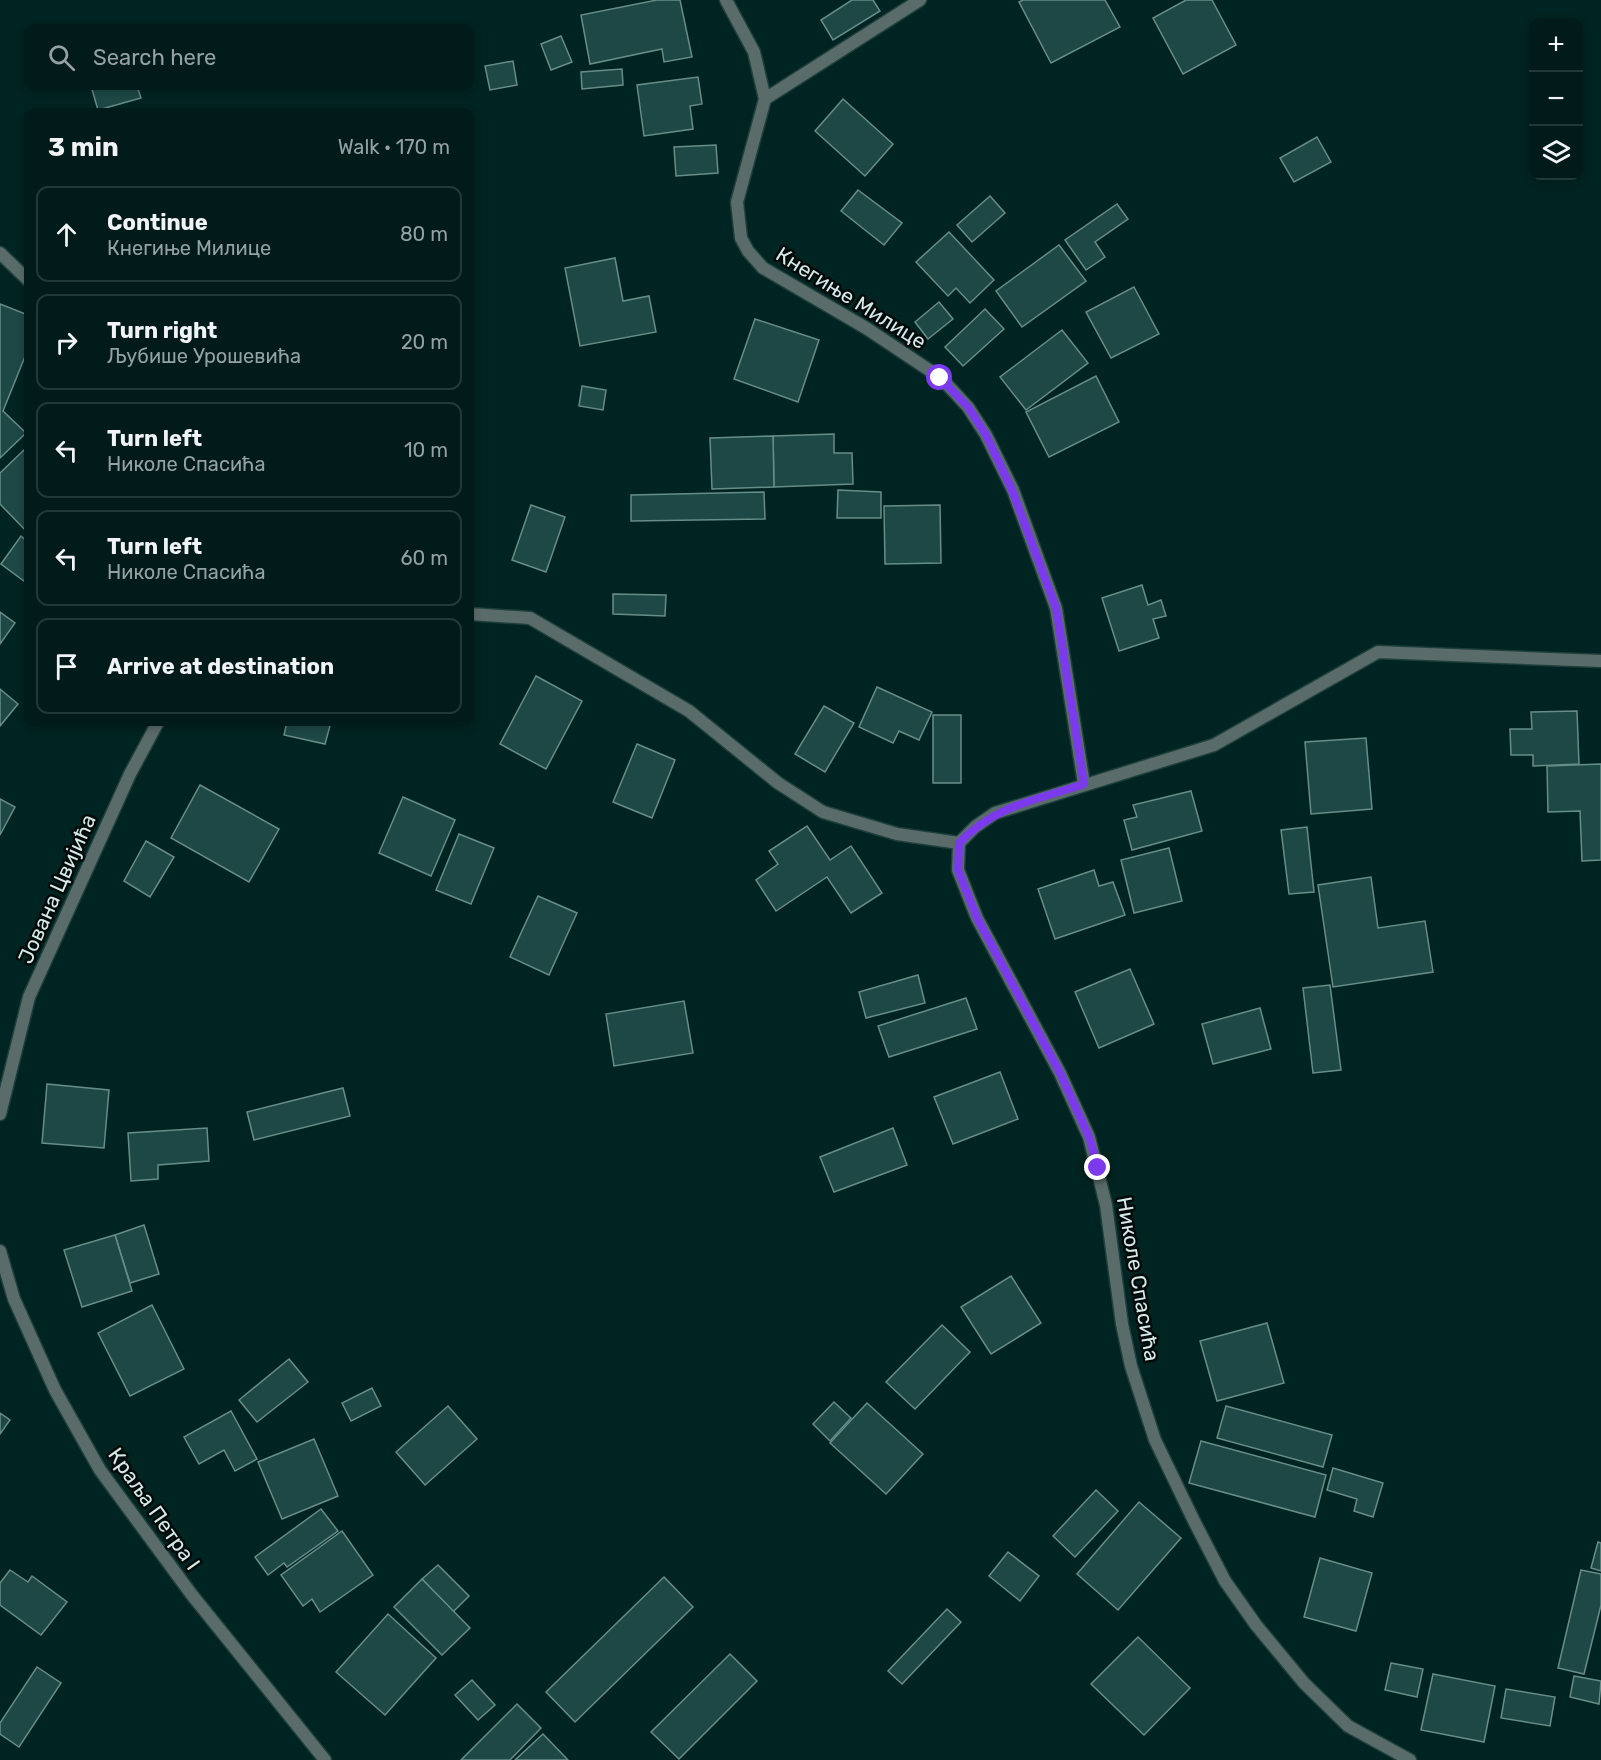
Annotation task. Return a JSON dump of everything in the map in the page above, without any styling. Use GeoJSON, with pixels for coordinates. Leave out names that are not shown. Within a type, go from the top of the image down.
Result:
{"type":"FeatureCollection","features":[{"type":"Feature","properties":{"kind":"street","name":"Кнегиње Милице"},"geometry":{"type":"LineString","coordinates":[[726,0],[754,52],[765,99],[737,202],[741,238],[748,251],[763,268],[866,328],[940,378],[968,407],[986,435],[1012,490],[1056,608],[1084,784]]}},
{"type":"Feature","properties":{"kind":"street"},"geometry":{"type":"LineString","coordinates":[[765,99],[920,0]]}},
{"type":"Feature","properties":{"kind":"street"},"geometry":{"type":"LineString","coordinates":[[0,253],[24,276]]}},
{"type":"Feature","properties":{"kind":"street"},"geometry":{"type":"LineString","coordinates":[[474,614],[530,618],[689,711],[778,783],[823,812],[897,834],[959,843],[975,826],[995,813],[1214,745],[1378,652],[1601,661]]}},
{"type":"Feature","properties":{"kind":"street","name":"Јована Цвијића"},"geometry":{"type":"LineString","coordinates":[[0,1114],[29,996],[130,774],[156,726]]}},
{"type":"Feature","properties":{"kind":"street","name":"Николе Спасића"},"geometry":{"type":"LineString","coordinates":[[959,843],[958,870],[977,918],[1060,1073],[1089,1137],[1106,1205],[1122,1324],[1131,1365],[1155,1440],[1194,1521],[1225,1581],[1256,1625],[1304,1683],[1348,1726],[1410,1760]]}},
{"type":"Feature","properties":{"kind":"street","name":"Краља Петра I"},"geometry":{"type":"LineString","coordinates":[[0,1251],[14,1299],[56,1390],[100,1470],[192,1595],[325,1760]]}},
{"type":"Feature","properties":{"kind":"building"},"geometry":{"type":"Polygon","coordinates":[[[657,0],[680,0],[692,57],[664,62],[662,49],[590,64],[581,15],[657,0]]]}},
{"type":"Feature","properties":{"kind":"building"},"geometry":{"type":"Polygon","coordinates":[[[852,0],[873,0],[880,11],[833,40],[821,20],[852,0]]]}},
{"type":"Feature","properties":{"kind":"building"},"geometry":{"type":"Polygon","coordinates":[[[1023,0],[1105,0],[1120,27],[1051,63],[1019,2],[1023,0]]]}},
{"type":"Feature","properties":{"kind":"building"},"geometry":{"type":"Polygon","coordinates":[[[1186,0],[1212,0],[1236,45],[1183,74],[1153,18],[1186,0]]]}},
{"type":"Feature","properties":{"kind":"building"},"geometry":{"type":"Polygon","coordinates":[[[561,36],[572,62],[551,70],[541,44],[561,36]]]}},
{"type":"Feature","properties":{"kind":"building"},"geometry":{"type":"Polygon","coordinates":[[[513,61],[517,85],[490,90],[485,66],[513,61]]]}},
{"type":"Feature","properties":{"kind":"building"},"geometry":{"type":"Polygon","coordinates":[[[622,69],[623,85],[582,89],[581,72],[622,69]]]}},
{"type":"Feature","properties":{"kind":"building"},"geometry":{"type":"Polygon","coordinates":[[[698,77],[702,104],[690,106],[693,129],[644,136],[637,85],[698,77]]]}},
{"type":"Feature","properties":{"kind":"building"},"geometry":{"type":"Polygon","coordinates":[[[92,90],[138,90],[141,98],[105,108],[97,108],[92,90]]]}},
{"type":"Feature","properties":{"kind":"building"},"geometry":{"type":"Polygon","coordinates":[[[843,99],[893,144],[865,176],[815,131],[843,99]]]}},
{"type":"Feature","properties":{"kind":"building"},"geometry":{"type":"Polygon","coordinates":[[[1317,137],[1331,162],[1294,182],[1280,158],[1317,137]]]}},
{"type":"Feature","properties":{"kind":"building"},"geometry":{"type":"Polygon","coordinates":[[[716,145],[718,173],[676,176],[674,147],[716,145]]]}},
{"type":"Feature","properties":{"kind":"building"},"geometry":{"type":"Polygon","coordinates":[[[858,190],[902,223],[884,245],[841,211],[858,190]]]}},
{"type":"Feature","properties":{"kind":"building"},"geometry":{"type":"Polygon","coordinates":[[[990,196],[1005,213],[972,242],[957,225],[990,196]]]}},
{"type":"Feature","properties":{"kind":"building"},"geometry":{"type":"Polygon","coordinates":[[[1117,204],[1128,219],[1095,242],[1105,257],[1086,270],[1065,240],[1117,204]]]}},
{"type":"Feature","properties":{"kind":"building"},"geometry":{"type":"Polygon","coordinates":[[[949,232],[994,280],[970,303],[956,288],[948,296],[916,262],[949,232]]]}},
{"type":"Feature","properties":{"kind":"building"},"geometry":{"type":"Polygon","coordinates":[[[1059,245],[1086,281],[1022,327],[996,291],[1059,245]]]}},
{"type":"Feature","properties":{"kind":"building"},"geometry":{"type":"Polygon","coordinates":[[[615,258],[623,301],[649,296],[656,332],[580,346],[565,268],[615,258]]]}},
{"type":"Feature","properties":{"kind":"building"},"geometry":{"type":"Polygon","coordinates":[[[1134,287],[1159,334],[1111,358],[1086,312],[1134,287]]]}},
{"type":"Feature","properties":{"kind":"building"},"geometry":{"type":"Polygon","coordinates":[[[939,302],[953,319],[928,339],[915,322],[939,302]]]}},
{"type":"Feature","properties":{"kind":"building"},"geometry":{"type":"Polygon","coordinates":[[[0,304],[24,313],[24,359],[3,411],[24,431],[24,435],[0,458],[0,304]]]}},
{"type":"Feature","properties":{"kind":"building"},"geometry":{"type":"Polygon","coordinates":[[[985,309],[1004,329],[963,366],[945,347],[985,309]]]}},
{"type":"Feature","properties":{"kind":"building"},"geometry":{"type":"Polygon","coordinates":[[[755,319],[819,340],[798,402],[734,379],[755,319]]]}},
{"type":"Feature","properties":{"kind":"building"},"geometry":{"type":"Polygon","coordinates":[[[1062,330],[1088,363],[1026,410],[1000,377],[1062,330]]]}},
{"type":"Feature","properties":{"kind":"building"},"geometry":{"type":"Polygon","coordinates":[[[1096,376],[1119,422],[1049,457],[1026,412],[1096,376]]]}},
{"type":"Feature","properties":{"kind":"building"},"geometry":{"type":"Polygon","coordinates":[[[582,386],[606,390],[603,410],[579,406],[582,386]]]}},
{"type":"Feature","properties":{"kind":"building"},"geometry":{"type":"Polygon","coordinates":[[[834,434],[834,453],[852,453],[853,484],[774,487],[773,436],[834,434]]]}},
{"type":"Feature","properties":{"kind":"building"},"geometry":{"type":"Polygon","coordinates":[[[773,436],[774,487],[712,489],[710,438],[773,436]]]}},
{"type":"Feature","properties":{"kind":"building"},"geometry":{"type":"Polygon","coordinates":[[[24,450],[24,529],[0,504],[0,473],[24,450]]]}},
{"type":"Feature","properties":{"kind":"building"},"geometry":{"type":"Polygon","coordinates":[[[838,490],[881,492],[881,518],[837,518],[838,490]]]}},
{"type":"Feature","properties":{"kind":"building"},"geometry":{"type":"Polygon","coordinates":[[[764,492],[765,519],[631,521],[631,495],[764,492]]]}},
{"type":"Feature","properties":{"kind":"building"},"geometry":{"type":"Polygon","coordinates":[[[531,505],[565,517],[546,572],[512,560],[531,505]]]}},
{"type":"Feature","properties":{"kind":"building"},"geometry":{"type":"Polygon","coordinates":[[[940,505],[941,563],[885,564],[884,506],[940,505]]]}},
{"type":"Feature","properties":{"kind":"building"},"geometry":{"type":"Polygon","coordinates":[[[21,536],[24,539],[24,581],[1,564],[21,536]]]}},
{"type":"Feature","properties":{"kind":"building"},"geometry":{"type":"Polygon","coordinates":[[[1142,585],[1148,605],[1161,600],[1166,616],[1153,619],[1159,638],[1119,651],[1102,598],[1142,585]]]}},
{"type":"Feature","properties":{"kind":"building"},"geometry":{"type":"Polygon","coordinates":[[[613,594],[666,595],[665,616],[613,614],[613,594]]]}},
{"type":"Feature","properties":{"kind":"building"},"geometry":{"type":"Polygon","coordinates":[[[0,612],[15,623],[0,644],[0,612]]]}},
{"type":"Feature","properties":{"kind":"building"},"geometry":{"type":"Polygon","coordinates":[[[536,676],[582,701],[546,769],[500,744],[536,676]]]}},
{"type":"Feature","properties":{"kind":"building"},"geometry":{"type":"Polygon","coordinates":[[[877,687],[932,712],[919,740],[899,731],[893,743],[859,727],[877,687]]]}},
{"type":"Feature","properties":{"kind":"building"},"geometry":{"type":"Polygon","coordinates":[[[0,689],[18,704],[0,726],[0,689]]]}},
{"type":"Feature","properties":{"kind":"building"},"geometry":{"type":"Polygon","coordinates":[[[824,706],[854,723],[825,772],[795,754],[824,706]]]}},
{"type":"Feature","properties":{"kind":"building"},"geometry":{"type":"Polygon","coordinates":[[[1577,711],[1579,764],[1533,766],[1533,755],[1511,755],[1510,729],[1532,729],[1531,712],[1577,711]]]}},
{"type":"Feature","properties":{"kind":"building"},"geometry":{"type":"Polygon","coordinates":[[[933,715],[961,715],[961,783],[933,783],[933,715]]]}},
{"type":"Feature","properties":{"kind":"building"},"geometry":{"type":"Polygon","coordinates":[[[286,726],[330,726],[325,744],[284,735],[286,726]]]}},
{"type":"Feature","properties":{"kind":"building"},"geometry":{"type":"Polygon","coordinates":[[[1366,738],[1372,809],[1311,814],[1305,742],[1366,738]]]}},
{"type":"Feature","properties":{"kind":"building"},"geometry":{"type":"Polygon","coordinates":[[[637,744],[675,760],[652,818],[613,802],[637,744]]]}},
{"type":"Feature","properties":{"kind":"building"},"geometry":{"type":"Polygon","coordinates":[[[1601,764],[1601,860],[1582,861],[1580,811],[1548,812],[1547,766],[1601,764]]]}},
{"type":"Feature","properties":{"kind":"building"},"geometry":{"type":"Polygon","coordinates":[[[200,785],[279,829],[249,882],[171,838],[200,785]]]}},
{"type":"Feature","properties":{"kind":"building"},"geometry":{"type":"Polygon","coordinates":[[[1191,791],[1202,831],[1132,850],[1124,820],[1137,817],[1133,805],[1191,791]]]}},
{"type":"Feature","properties":{"kind":"building"},"geometry":{"type":"Polygon","coordinates":[[[403,797],[455,820],[431,876],[379,853],[403,797]]]}},
{"type":"Feature","properties":{"kind":"building"},"geometry":{"type":"Polygon","coordinates":[[[0,799],[15,807],[0,835],[0,799]]]}},
{"type":"Feature","properties":{"kind":"building"},"geometry":{"type":"Polygon","coordinates":[[[807,826],[830,860],[851,846],[882,893],[851,913],[827,877],[776,911],[756,880],[778,864],[769,851],[807,826]]]}},
{"type":"Feature","properties":{"kind":"building"},"geometry":{"type":"Polygon","coordinates":[[[1307,827],[1314,892],[1289,894],[1281,830],[1307,827]]]}},
{"type":"Feature","properties":{"kind":"building"},"geometry":{"type":"Polygon","coordinates":[[[459,834],[494,848],[471,904],[436,890],[459,834]]]}},
{"type":"Feature","properties":{"kind":"building"},"geometry":{"type":"Polygon","coordinates":[[[146,841],[174,857],[150,897],[124,881],[146,841]]]}},
{"type":"Feature","properties":{"kind":"building"},"geometry":{"type":"Polygon","coordinates":[[[1169,848],[1182,901],[1134,913],[1121,860],[1169,848]]]}},
{"type":"Feature","properties":{"kind":"building"},"geometry":{"type":"Polygon","coordinates":[[[1094,870],[1099,886],[1113,882],[1125,915],[1055,939],[1038,889],[1094,870]]]}},
{"type":"Feature","properties":{"kind":"building"},"geometry":{"type":"Polygon","coordinates":[[[1371,877],[1378,928],[1425,921],[1433,972],[1333,987],[1318,885],[1371,877]]]}},
{"type":"Feature","properties":{"kind":"building"},"geometry":{"type":"Polygon","coordinates":[[[538,896],[577,913],[549,975],[510,957],[538,896]]]}},
{"type":"Feature","properties":{"kind":"building"},"geometry":{"type":"Polygon","coordinates":[[[1130,969],[1154,1024],[1099,1048],[1075,992],[1130,969]]]}},
{"type":"Feature","properties":{"kind":"building"},"geometry":{"type":"Polygon","coordinates":[[[918,975],[925,1003],[866,1018],[859,992],[918,975]]]}},
{"type":"Feature","properties":{"kind":"building"},"geometry":{"type":"Polygon","coordinates":[[[1330,985],[1341,1070],[1313,1073],[1303,988],[1330,985]]]}},
{"type":"Feature","properties":{"kind":"building"},"geometry":{"type":"Polygon","coordinates":[[[966,998],[977,1029],[889,1057],[878,1026],[966,998]]]}},
{"type":"Feature","properties":{"kind":"building"},"geometry":{"type":"Polygon","coordinates":[[[684,1001],[693,1053],[614,1066],[606,1014],[684,1001]]]}},
{"type":"Feature","properties":{"kind":"building"},"geometry":{"type":"Polygon","coordinates":[[[1260,1008],[1271,1049],[1213,1064],[1202,1024],[1260,1008]]]}},
{"type":"Feature","properties":{"kind":"building"},"geometry":{"type":"Polygon","coordinates":[[[1000,1072],[1018,1119],[953,1144],[934,1097],[1000,1072]]]}},
{"type":"Feature","properties":{"kind":"building"},"geometry":{"type":"Polygon","coordinates":[[[47,1084],[109,1090],[104,1148],[42,1143],[47,1084]]]}},
{"type":"Feature","properties":{"kind":"building"},"geometry":{"type":"Polygon","coordinates":[[[343,1088],[350,1116],[254,1140],[247,1112],[343,1088]]]}},
{"type":"Feature","properties":{"kind":"building"},"geometry":{"type":"Polygon","coordinates":[[[207,1128],[209,1161],[158,1165],[158,1179],[131,1181],[128,1133],[207,1128]]]}},
{"type":"Feature","properties":{"kind":"building"},"geometry":{"type":"Polygon","coordinates":[[[893,1128],[907,1165],[834,1192],[820,1157],[893,1128]]]}},
{"type":"Feature","properties":{"kind":"building"},"geometry":{"type":"Polygon","coordinates":[[[144,1225],[159,1274],[130,1283],[115,1235],[144,1225]]]}},
{"type":"Feature","properties":{"kind":"building"},"geometry":{"type":"Polygon","coordinates":[[[115,1235],[132,1291],[82,1307],[64,1250],[115,1235]]]}},
{"type":"Feature","properties":{"kind":"building"},"geometry":{"type":"Polygon","coordinates":[[[1011,1276],[1041,1323],[991,1354],[961,1307],[1011,1276]]]}},
{"type":"Feature","properties":{"kind":"building"},"geometry":{"type":"Polygon","coordinates":[[[152,1305],[184,1369],[130,1396],[98,1333],[152,1305]]]}},
{"type":"Feature","properties":{"kind":"building"},"geometry":{"type":"Polygon","coordinates":[[[1267,1323],[1284,1383],[1217,1401],[1200,1341],[1267,1323]]]}},
{"type":"Feature","properties":{"kind":"building"},"geometry":{"type":"Polygon","coordinates":[[[942,1325],[970,1352],[915,1409],[886,1382],[942,1325]]]}},
{"type":"Feature","properties":{"kind":"building"},"geometry":{"type":"Polygon","coordinates":[[[289,1359],[308,1382],[257,1422],[239,1400],[289,1359]]]}},
{"type":"Feature","properties":{"kind":"building"},"geometry":{"type":"Polygon","coordinates":[[[372,1388],[381,1406],[351,1421],[342,1403],[372,1388]]]}},
{"type":"Feature","properties":{"kind":"building"},"geometry":{"type":"Polygon","coordinates":[[[834,1402],[851,1418],[830,1441],[813,1424],[834,1402]]]}},
{"type":"Feature","properties":{"kind":"building"},"geometry":{"type":"Polygon","coordinates":[[[867,1403],[923,1454],[886,1494],[830,1443],[867,1403]]]}},
{"type":"Feature","properties":{"kind":"building"},"geometry":{"type":"Polygon","coordinates":[[[448,1406],[477,1439],[425,1485],[396,1452],[448,1406]]]}},
{"type":"Feature","properties":{"kind":"building"},"geometry":{"type":"Polygon","coordinates":[[[1226,1406],[1332,1435],[1323,1467],[1217,1438],[1226,1406]]]}},
{"type":"Feature","properties":{"kind":"building"},"geometry":{"type":"Polygon","coordinates":[[[231,1411],[257,1459],[235,1471],[224,1450],[199,1464],[184,1437],[231,1411]]]}},
{"type":"Feature","properties":{"kind":"building"},"geometry":{"type":"Polygon","coordinates":[[[0,1413],[10,1420],[0,1434],[0,1413]]]}},
{"type":"Feature","properties":{"kind":"building"},"geometry":{"type":"Polygon","coordinates":[[[314,1439],[338,1496],[282,1519],[258,1462],[314,1439]]]}},
{"type":"Feature","properties":{"kind":"building"},"geometry":{"type":"Polygon","coordinates":[[[1201,1441],[1326,1475],[1315,1517],[1189,1483],[1201,1441]]]}},
{"type":"Feature","properties":{"kind":"building"},"geometry":{"type":"Polygon","coordinates":[[[1333,1468],[1383,1483],[1373,1517],[1354,1511],[1357,1499],[1327,1490],[1333,1468]]]}},
{"type":"Feature","properties":{"kind":"building"},"geometry":{"type":"Polygon","coordinates":[[[1096,1490],[1118,1511],[1075,1557],[1053,1536],[1096,1490]]]}},
{"type":"Feature","properties":{"kind":"building"},"geometry":{"type":"Polygon","coordinates":[[[1139,1502],[1181,1538],[1118,1610],[1077,1574],[1139,1502]]]}},
{"type":"Feature","properties":{"kind":"building"},"geometry":{"type":"Polygon","coordinates":[[[321,1509],[338,1531],[287,1567],[284,1563],[268,1575],[255,1557],[321,1509]]]}},
{"type":"Feature","properties":{"kind":"building"},"geometry":{"type":"Polygon","coordinates":[[[342,1531],[373,1575],[320,1612],[312,1599],[303,1606],[281,1575],[342,1531]]]}},
{"type":"Feature","properties":{"kind":"building"},"geometry":{"type":"Polygon","coordinates":[[[1598,1542],[1601,1543],[1601,1571],[1591,1568],[1598,1542]]]}},
{"type":"Feature","properties":{"kind":"building"},"geometry":{"type":"Polygon","coordinates":[[[1008,1552],[1039,1576],[1020,1601],[989,1576],[1008,1552]]]}},
{"type":"Feature","properties":{"kind":"building"},"geometry":{"type":"Polygon","coordinates":[[[1320,1558],[1372,1573],[1356,1631],[1304,1617],[1320,1558]]]}},
{"type":"Feature","properties":{"kind":"building"},"geometry":{"type":"Polygon","coordinates":[[[438,1565],[469,1596],[453,1612],[422,1579],[438,1565]]]}},
{"type":"Feature","properties":{"kind":"building"},"geometry":{"type":"Polygon","coordinates":[[[10,1570],[28,1582],[32,1576],[67,1602],[41,1635],[0,1605],[0,1583],[10,1570]]]}},
{"type":"Feature","properties":{"kind":"building"},"geometry":{"type":"Polygon","coordinates":[[[1581,1570],[1601,1574],[1601,1605],[1584,1674],[1558,1668],[1581,1570]]]}},
{"type":"Feature","properties":{"kind":"building"},"geometry":{"type":"Polygon","coordinates":[[[664,1577],[693,1607],[575,1722],[546,1692],[664,1577]]]}},
{"type":"Feature","properties":{"kind":"building"},"geometry":{"type":"Polygon","coordinates":[[[422,1579],[470,1628],[442,1655],[394,1607],[422,1579]]]}},
{"type":"Feature","properties":{"kind":"building"},"geometry":{"type":"Polygon","coordinates":[[[947,1609],[961,1622],[902,1684],[888,1671],[947,1609]]]}},
{"type":"Feature","properties":{"kind":"building"},"geometry":{"type":"Polygon","coordinates":[[[388,1614],[436,1658],[385,1715],[336,1672],[388,1614]]]}},
{"type":"Feature","properties":{"kind":"building"},"geometry":{"type":"Polygon","coordinates":[[[1138,1637],[1190,1688],[1144,1735],[1091,1684],[1138,1637]]]}},
{"type":"Feature","properties":{"kind":"building"},"geometry":{"type":"Polygon","coordinates":[[[730,1654],[757,1681],[679,1759],[651,1732],[730,1654]]]}},
{"type":"Feature","properties":{"kind":"building"},"geometry":{"type":"Polygon","coordinates":[[[1391,1663],[1423,1669],[1417,1697],[1385,1690],[1391,1663]]]}},
{"type":"Feature","properties":{"kind":"building"},"geometry":{"type":"Polygon","coordinates":[[[37,1667],[61,1683],[19,1747],[0,1734],[0,1723],[37,1667]]]}},
{"type":"Feature","properties":{"kind":"building"},"geometry":{"type":"Polygon","coordinates":[[[1433,1674],[1495,1686],[1484,1742],[1421,1730],[1433,1674]]]}},
{"type":"Feature","properties":{"kind":"building"},"geometry":{"type":"Polygon","coordinates":[[[1574,1676],[1601,1681],[1599,1704],[1570,1697],[1574,1676]]]}},
{"type":"Feature","properties":{"kind":"building"},"geometry":{"type":"Polygon","coordinates":[[[472,1680],[495,1705],[478,1720],[455,1695],[472,1680]]]}},
{"type":"Feature","properties":{"kind":"building"},"geometry":{"type":"Polygon","coordinates":[[[1506,1689],[1555,1697],[1550,1726],[1501,1718],[1506,1689]]]}},
{"type":"Feature","properties":{"kind":"building"},"geometry":{"type":"Polygon","coordinates":[[[517,1704],[541,1728],[510,1760],[461,1760],[517,1704]]]}},
{"type":"Feature","properties":{"kind":"building"},"geometry":{"type":"Polygon","coordinates":[[[543,1734],[568,1760],[515,1760],[543,1734]]]}},
{"type":"Feature","properties":{"kind":"route"},"geometry":{"type":"LineString","coordinates":[[940,378],[968,407],[986,435],[1012,490],[1056,608],[1084,784],[995,813],[975,826],[959,843],[958,870],[977,918],[1060,1073],[1089,1137],[1098,1168]]}}]}
